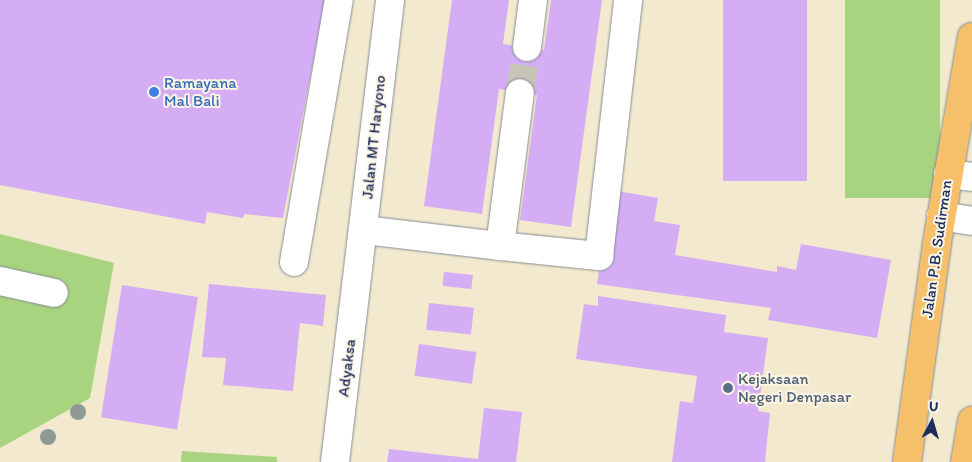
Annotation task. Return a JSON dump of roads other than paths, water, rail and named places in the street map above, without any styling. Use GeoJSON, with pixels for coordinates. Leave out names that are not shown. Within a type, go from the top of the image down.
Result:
{"type":"FeatureCollection","features":[{"type":"Feature","properties":{"kind":"main road","name":"Jalan P.B. Sudirman"},"geometry":{"type":"LineString","coordinates":[[907,462],[941,216],[960,176],[972,37]]}},
{"type":"Feature","properties":{"kind":"main road"},"geometry":{"type":"LineString","coordinates":[[965,462],[972,421]]}},
{"type":"Feature","properties":{"kind":"street"},"geometry":{"type":"LineString","coordinates":[[294,262],[339,0]]}},
{"type":"Feature","properties":{"kind":"street","name":"Jalan MT Haryono"},"geometry":{"type":"LineString","coordinates":[[359,274],[390,0]]}},
{"type":"Feature","properties":{"kind":"street"},"geometry":{"type":"LineString","coordinates":[[527,48],[533,0]]}},
{"type":"Feature","properties":{"kind":"street"},"geometry":{"type":"LineString","coordinates":[[364,230],[599,256],[628,0]]}},
{"type":"Feature","properties":{"kind":"street"},"geometry":{"type":"LineString","coordinates":[[500,246],[520,93]]}},
{"type":"Feature","properties":{"kind":"street"},"geometry":{"type":"LineString","coordinates":[[941,216],[972,221]]}},
{"type":"Feature","properties":{"kind":"street","name":"Adyaksa"},"geometry":{"type":"LineString","coordinates":[[335,462],[359,274]]}},
{"type":"Feature","properties":{"kind":"street"},"geometry":{"type":"LineString","coordinates":[[0,281],[54,293]]}},
{"type":"Feature","properties":{"kind":"tunnel"},"geometry":{"type":"LineString","coordinates":[[520,93],[527,47]]}},
{"type":"Feature","properties":{"kind":"place","name":"Ramayana Mal Bali"},"geometry":{"type":"Point","coordinates":[154,92]}},
{"type":"Feature","properties":{"kind":"place","name":"Kejaksaan Negeri Denpasar"},"geometry":{"type":"Point","coordinates":[728,388]}}]}
